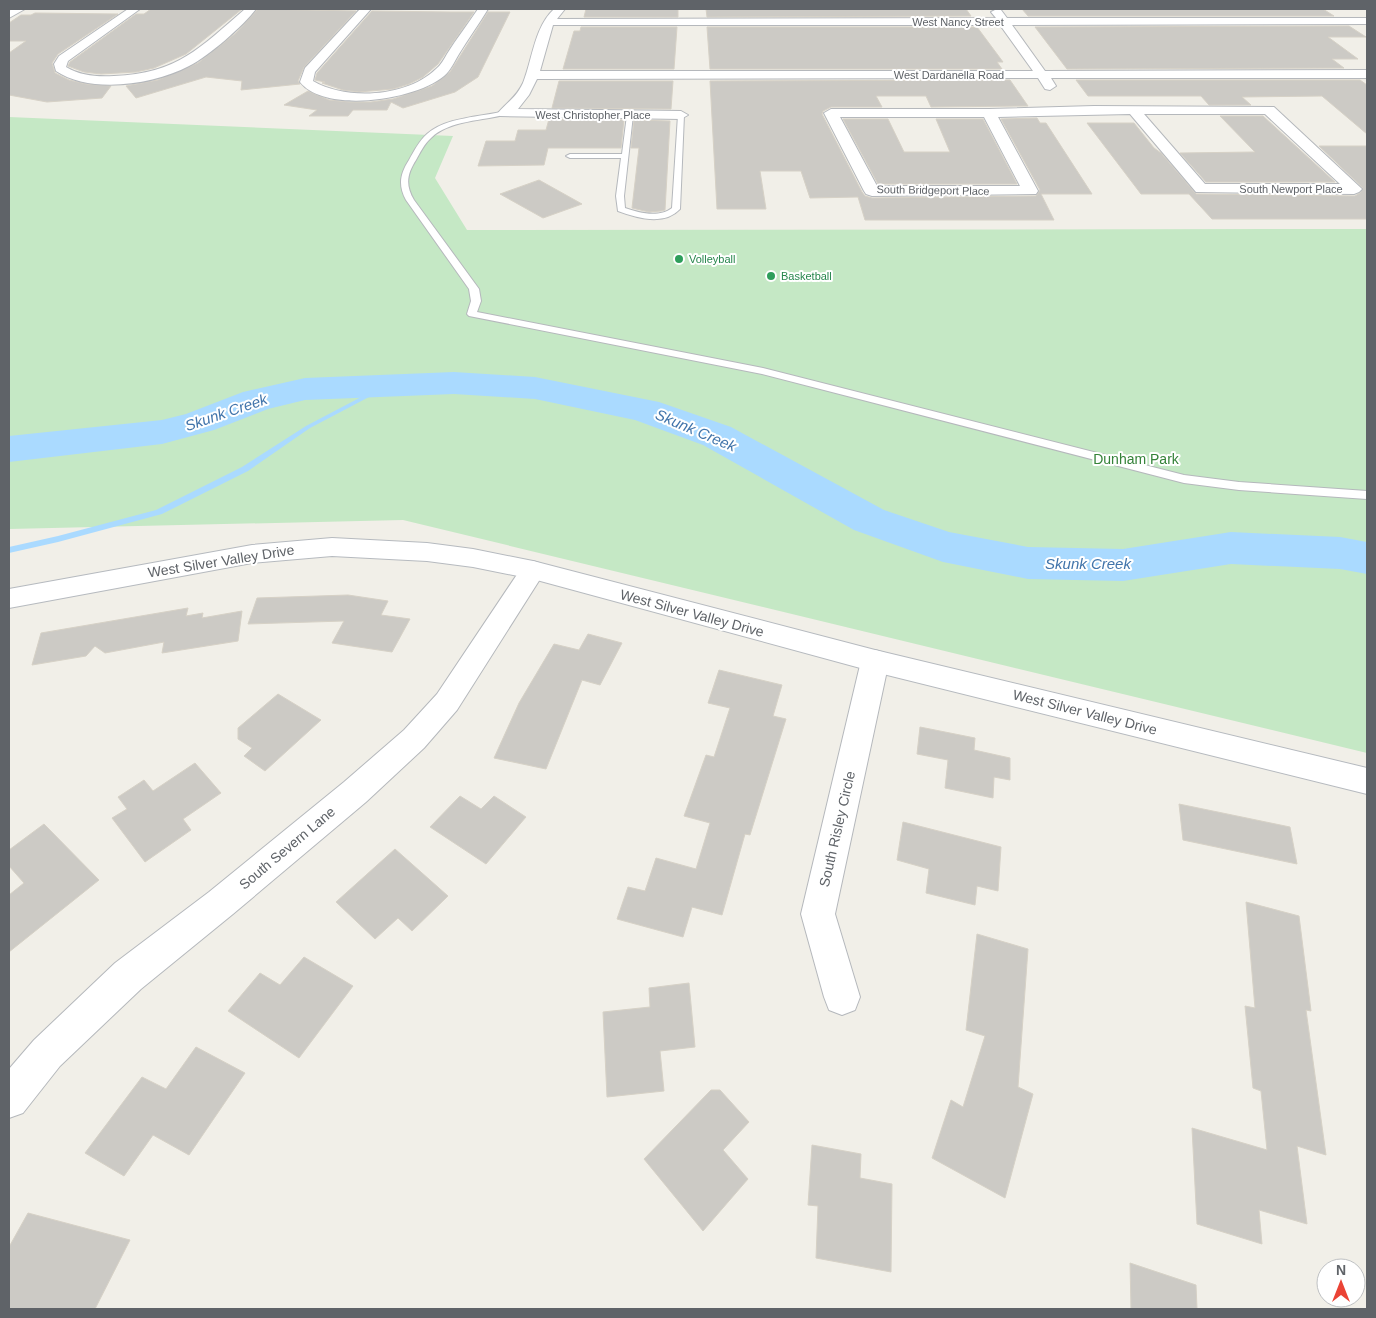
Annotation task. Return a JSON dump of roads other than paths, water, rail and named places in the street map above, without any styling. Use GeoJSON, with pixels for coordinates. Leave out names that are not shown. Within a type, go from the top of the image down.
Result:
{"type":"FeatureCollection","features":[{"type":"Feature","properties":{"kind":"street"},"geometry":{"type":"LineString","coordinates":[[9,15],[20,9]]}},
{"type":"Feature","properties":{"kind":"street"},"geometry":{"type":"LineString","coordinates":[[135,9],[69,54],[60,64],[60,68],[68,75],[98,80],[145,76],[170,70],[186,63],[204,50],[251,9]]}},
{"type":"Feature","properties":{"kind":"street"},"geometry":{"type":"LineString","coordinates":[[366,9],[309,71],[306,82],[312,87],[338,95],[361,96],[398,92],[424,85],[443,71],[483,9]]}},
{"type":"Feature","properties":{"kind":"street"},"geometry":{"type":"LineString","coordinates":[[505,113],[520,101],[532,75],[548,22],[560,9]]}},
{"type":"Feature","properties":{"kind":"street"},"geometry":{"type":"LineString","coordinates":[[995,9],[1067,110]]}},
{"type":"Feature","properties":{"kind":"street","name":"West Nancy Street"},"geometry":{"type":"LineString","coordinates":[[548,22],[1367,22]]}},
{"type":"Feature","properties":{"kind":"street","name":"West Dardanella Road"},"geometry":{"type":"LineString","coordinates":[[532,75],[1367,74]]}},
{"type":"Feature","properties":{"kind":"street","name":"South Newport Place"},"geometry":{"type":"LineString","coordinates":[[1067,110],[1134,110],[1269,110],[1354,189],[1201,189],[1134,110]]}},
{"type":"Feature","properties":{"kind":"street","name":"South Bridgeport Place"},"geometry":{"type":"LineString","coordinates":[[989,113],[1030,191],[872,190],[831,113],[989,113],[1067,110]]}},
{"type":"Feature","properties":{"kind":"street","name":"West Christopher Place"},"geometry":{"type":"LineString","coordinates":[[505,113],[681,115]]}},
{"type":"Feature","properties":{"kind":"street","name":"West Silver Valley Drive"},"geometry":{"type":"LineString","coordinates":[[9,600],[252,554],[290,549],[340,548],[427,552],[473,558],[533,570],[875,661],[1367,783]]}},
{"type":"Feature","properties":{"kind":"street","name":"South Severn Lane"},"geometry":{"type":"LineString","coordinates":[[9,1098],[47,1054],[128,976],[236,891],[355,792],[414,739],[447,702],[533,570]]}},
{"type":"Feature","properties":{"kind":"street","name":"South Risley Circle"},"geometry":{"type":"LineString","coordinates":[[842,997],[818,914],[875,661]]}},
{"type":"Feature","properties":{"kind":"lane"},"geometry":{"type":"LineString","coordinates":[[505,113],[456,124],[432,133],[426,138],[407,168],[403,180],[403,187],[410,200],[474,289],[476,301],[472,314],[763,371],[1184,479],[1239,486],[1367,495]]}},
{"type":"Feature","properties":{"kind":"lane"},"geometry":{"type":"LineString","coordinates":[[630,115],[620,196],[621,209],[634,215],[672,214],[676,209],[681,115]]}},
{"type":"Feature","properties":{"kind":"lane"},"geometry":{"type":"LineString","coordinates":[[570,156],[625,156]]}},
{"type":"Feature","properties":{"kind":"waterway","name":"Skunk Creek"},"geometry":{"type":"LineString","coordinates":[[9,449],[162,432],[200,422],[256,400],[305,389],[454,383],[535,388],[645,410],[717,436],[869,520],[943,546],[1028,563],[1123,565],[1231,548],[1340,553],[1367,558]]}},
{"type":"Feature","properties":{"kind":"waterway"},"geometry":{"type":"LineString","coordinates":[[9,550],[159,512],[245,469],[308,427],[386,386]]}},
{"type":"Feature","properties":{"kind":"place","name":"Volleyball"},"geometry":{"type":"Point","coordinates":[679,259]}},
{"type":"Feature","properties":{"kind":"place","name":"Basketball"},"geometry":{"type":"Point","coordinates":[771,276]}},
{"type":"Feature","properties":{"kind":"park label","name":"Dunham Park"},"geometry":{"type":"Point","coordinates":[1136,459]}}]}
